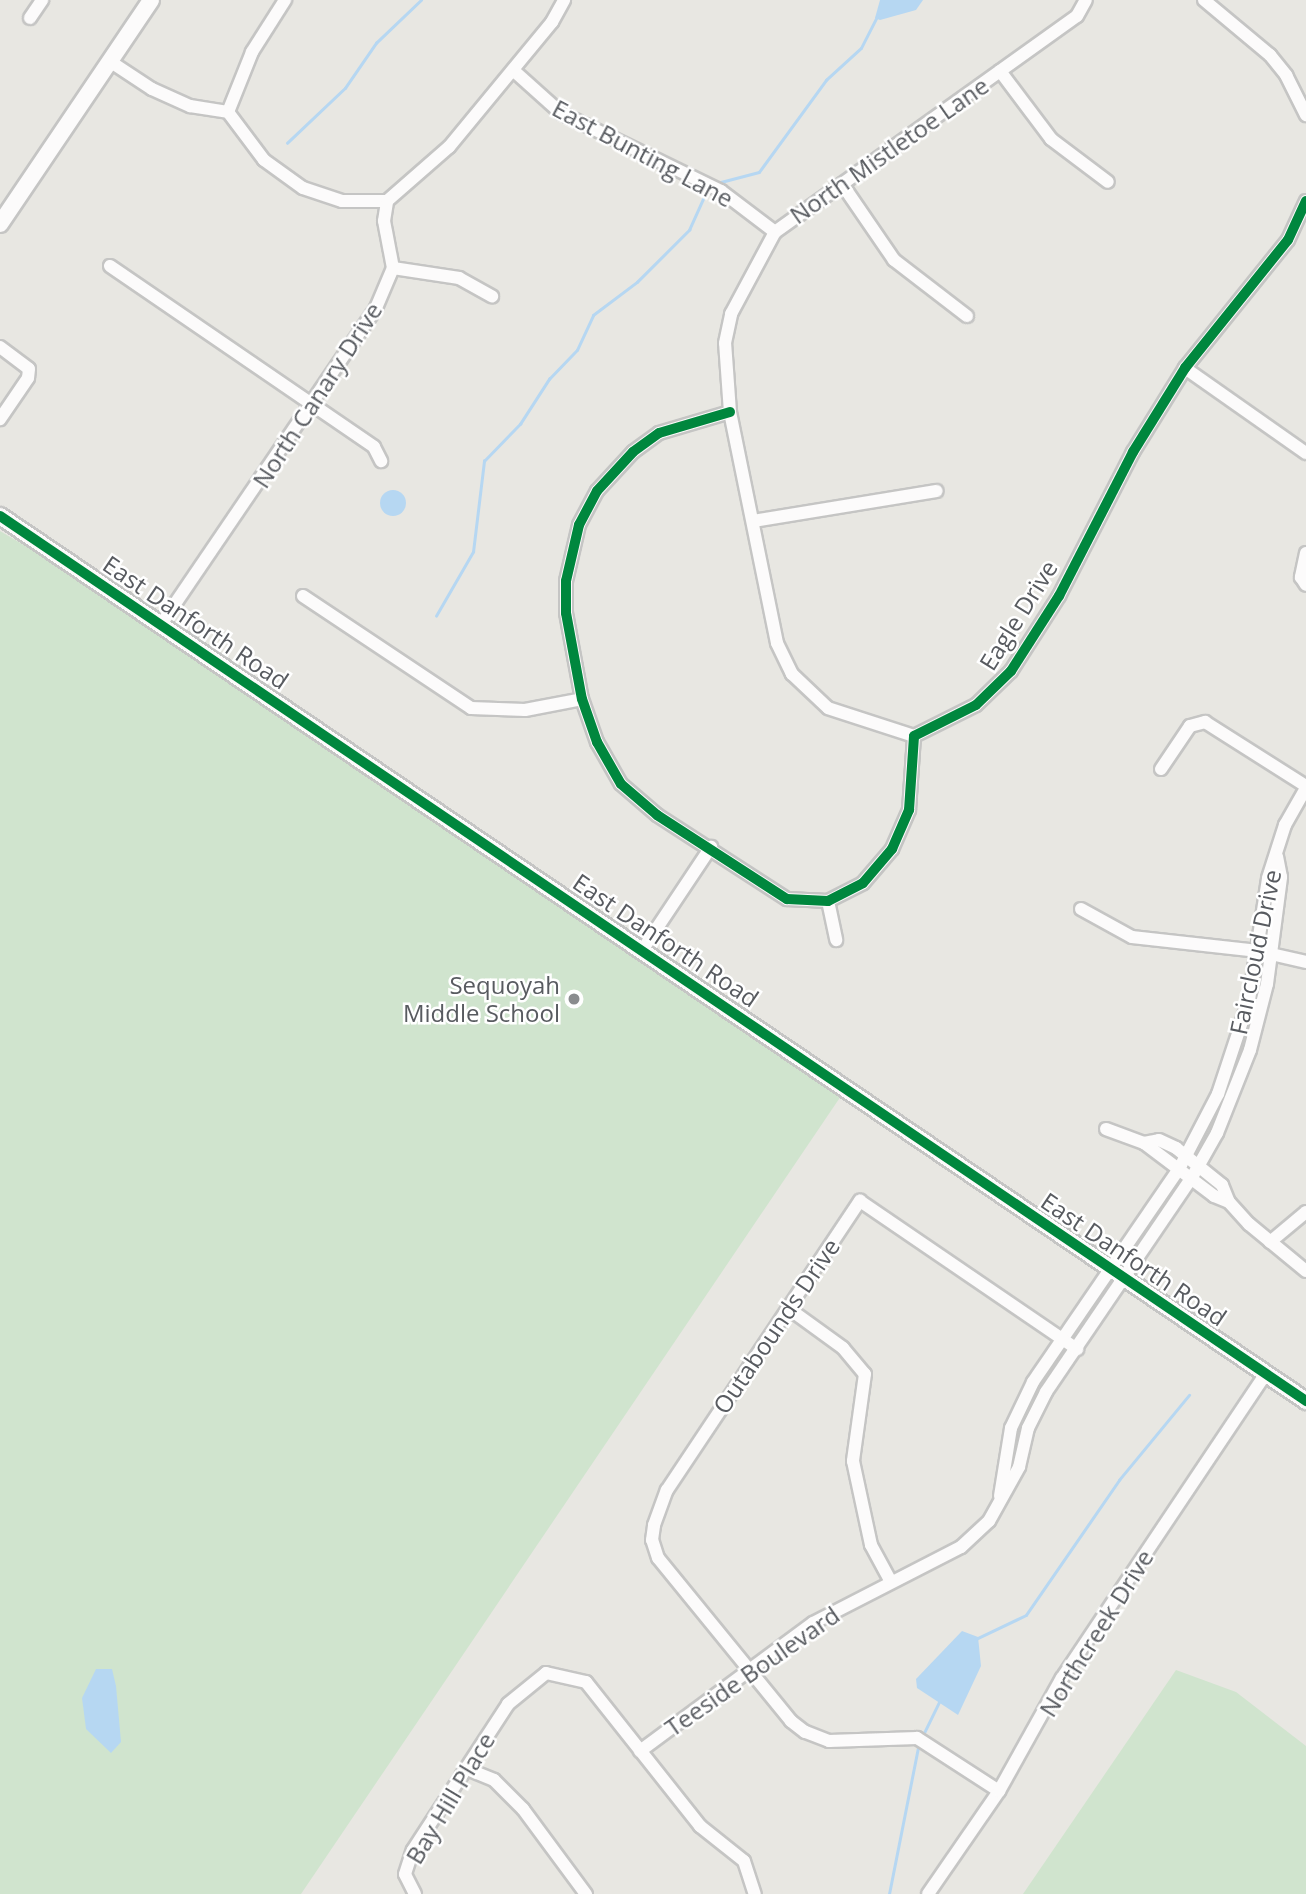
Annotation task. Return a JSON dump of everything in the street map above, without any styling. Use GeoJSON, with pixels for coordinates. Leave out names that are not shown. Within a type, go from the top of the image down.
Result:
{"type":"FeatureCollection","features":[{"type":"Feature","properties":{"kind":"street"},"geometry":{"type":"LineString","coordinates":[[30,18],[42,0]]}},
{"type":"Feature","properties":{"kind":"street"},"geometry":{"type":"LineString","coordinates":[[228,113],[252,52],[285,0]]}},
{"type":"Feature","properties":{"kind":"street"},"geometry":{"type":"LineString","coordinates":[[111,62],[152,89],[190,106],[228,113],[264,160],[303,188],[342,201],[387,201],[431,167],[552,22],[564,0]]}},
{"type":"Feature","properties":{"kind":"street","name":"North Mistletoe Lane"},"geometry":{"type":"LineString","coordinates":[[914,736],[828,708],[792,674],[777,643],[730,412],[725,344],[731,314],[775,232],[1077,16],[1086,0]]}},
{"type":"Feature","properties":{"kind":"street"},"geometry":{"type":"LineString","coordinates":[[1204,0],[1270,55],[1286,75],[1306,115]]}},
{"type":"Feature","properties":{"kind":"street"},"geometry":{"type":"LineString","coordinates":[[0,224],[111,62],[146,2]]}},
{"type":"Feature","properties":{"kind":"street","name":"East Bunting Lane"},"geometry":{"type":"LineString","coordinates":[[513,70],[561,113],[721,191],[775,232]]}},
{"type":"Feature","properties":{"kind":"street"},"geometry":{"type":"LineString","coordinates":[[1000,71],[1051,139],[1108,182]]}},
{"type":"Feature","properties":{"kind":"street"},"geometry":{"type":"LineString","coordinates":[[842,184],[894,260],[967,316]]}},
{"type":"Feature","properties":{"kind":"street"},"geometry":{"type":"LineString","coordinates":[[387,201],[384,221],[393,268],[458,278],[492,296]]}},
{"type":"Feature","properties":{"kind":"street","name":"Eagle Drive"},"geometry":{"type":"LineString","coordinates":[[914,736],[976,705],[1011,671],[1059,596],[1133,452],[1185,368],[1287,240],[1306,201]]}},
{"type":"Feature","properties":{"kind":"street"},"geometry":{"type":"LineString","coordinates":[[110,266],[374,447],[381,461]]}},
{"type":"Feature","properties":{"kind":"street","name":"North Canary Drive"},"geometry":{"type":"LineString","coordinates":[[162,623],[376,308],[393,268]]}},
{"type":"Feature","properties":{"kind":"street"},"geometry":{"type":"LineString","coordinates":[[0,346],[29,369],[28,378],[0,419]]}},
{"type":"Feature","properties":{"kind":"street"},"geometry":{"type":"LineString","coordinates":[[1185,368],[1306,453]]}},
{"type":"Feature","properties":{"kind":"street"},"geometry":{"type":"LineString","coordinates":[[730,412],[659,433],[633,452],[597,491],[579,525],[566,581],[566,613],[582,699],[597,742],[621,783],[657,815],[710,847],[786,899],[828,901],[863,883],[903,829],[913,787],[914,736]]}},
{"type":"Feature","properties":{"kind":"street"},"geometry":{"type":"LineString","coordinates":[[753,522],[937,491]]}},
{"type":"Feature","properties":{"kind":"street","name":"East Danforth Road"},"geometry":{"type":"LineString","coordinates":[[0,516],[162,623],[1306,1401]]}},
{"type":"Feature","properties":{"kind":"street"},"geometry":{"type":"LineString","coordinates":[[1306,553],[1301,577],[1306,585]]}},
{"type":"Feature","properties":{"kind":"street"},"geometry":{"type":"LineString","coordinates":[[303,596],[471,708],[525,710],[582,699]]}},
{"type":"Feature","properties":{"kind":"street"},"geometry":{"type":"LineString","coordinates":[[1161,769],[1190,726],[1205,722],[1306,787]]}},
{"type":"Feature","properties":{"kind":"street","name":"Faircloud Drive"},"geometry":{"type":"LineString","coordinates":[[1126,1277],[1199,1166],[1250,1050],[1264,952],[1268,878],[1285,825],[1306,787]]}},
{"type":"Feature","properties":{"kind":"street"},"geometry":{"type":"LineString","coordinates":[[643,949],[710,847]]}},
{"type":"Feature","properties":{"kind":"street"},"geometry":{"type":"LineString","coordinates":[[828,901],[836,940]]}},
{"type":"Feature","properties":{"kind":"street"},"geometry":{"type":"LineString","coordinates":[[1081,909],[1132,937],[1264,952],[1306,962]]}},
{"type":"Feature","properties":{"kind":"street","name":"Faircloud Drive"},"geometry":{"type":"LineString","coordinates":[[1111,1267],[1179,1169],[1218,1094],[1264,952]]}},
{"type":"Feature","properties":{"kind":"street"},"geometry":{"type":"LineString","coordinates":[[1106,1129],[1144,1143],[1191,1179],[1229,1202],[1270,1242],[1306,1271]]}},
{"type":"Feature","properties":{"kind":"street"},"geometry":{"type":"LineString","coordinates":[[1144,1143],[1159,1140],[1199,1166],[1222,1185],[1229,1202]]}},
{"type":"Feature","properties":{"kind":"street","name":"Outabounds Drive"},"geometry":{"type":"LineString","coordinates":[[999,1790],[917,1738],[817,1738],[791,1721],[752,1668],[658,1558],[652,1540],[657,1510],[667,1490],[860,1201],[1077,1349]]}},
{"type":"Feature","properties":{"kind":"street"},"geometry":{"type":"LineString","coordinates":[[1270,1242],[1306,1212]]}},
{"type":"Feature","properties":{"kind":"street","name":"Teeside Boulevard"},"geometry":{"type":"LineString","coordinates":[[1000,1501],[1011,1428],[1062,1339],[1111,1267]]}},
{"type":"Feature","properties":{"kind":"street","name":"Teeside Boulevard"},"geometry":{"type":"LineString","coordinates":[[640,1751],[813,1623],[974,1538],[1000,1501],[1019,1467],[1028,1428],[1126,1277]]}},
{"type":"Feature","properties":{"kind":"street"},"geometry":{"type":"LineString","coordinates":[[788,1308],[860,1363],[865,1374],[853,1461],[871,1545],[891,1582]]}},
{"type":"Feature","properties":{"kind":"street","name":"Northcreek Drive"},"geometry":{"type":"LineString","coordinates":[[928,1894],[999,1790],[1062,1678],[1266,1373]]}},
{"type":"Feature","properties":{"kind":"street","name":"Bay Hill Place"},"geometry":{"type":"LineString","coordinates":[[415,1894],[405,1874],[413,1850],[508,1704],[546,1673],[586,1682],[640,1751]]}},
{"type":"Feature","properties":{"kind":"street"},"geometry":{"type":"LineString","coordinates":[[640,1751],[700,1825],[744,1861],[755,1894]]}},
{"type":"Feature","properties":{"kind":"street"},"geometry":{"type":"LineString","coordinates":[[467,1769],[494,1780],[523,1809],[586,1894]]}},
{"type":"Feature","properties":{"kind":"green space"},"geometry":{"type":"Polygon","coordinates":[[[0,531],[63,568],[841,1096],[301,1894],[0,1894],[0,531]]]}},
{"type":"Feature","properties":{"kind":"green space"},"geometry":{"type":"Polygon","coordinates":[[[1176,1670],[1236,1692],[1306,1746],[1306,1894],[1023,1894],[1176,1670]]]}},
{"type":"Feature","properties":{"kind":"water"},"geometry":{"type":"Polygon","coordinates":[[[880,0],[923,0],[916,10],[880,20],[875,18],[880,0]]]}},
{"type":"Feature","properties":{"kind":"water"},"geometry":{"type":"Polygon","coordinates":[[[393,490],[402,494],[406,503],[402,512],[393,516],[384,512],[380,503],[384,494],[393,490]]]}},
{"type":"Feature","properties":{"kind":"water"},"geometry":{"type":"Polygon","coordinates":[[[962,1631],[978,1637],[981,1666],[958,1715],[917,1688],[916,1679],[962,1631]]]}},
{"type":"Feature","properties":{"kind":"water"},"geometry":{"type":"Polygon","coordinates":[[[96,1669],[112,1669],[116,1686],[121,1742],[111,1753],[86,1729],[82,1698],[96,1669]]]}},
{"type":"Feature","properties":{"kind":"waterway"},"geometry":{"type":"LineString","coordinates":[[287,143],[345,88],[376,43],[421,0]]}},
{"type":"Feature","properties":{"kind":"waterway"},"geometry":{"type":"LineString","coordinates":[[717,183],[759,172],[826,80],[861,48],[877,16]]}},
{"type":"Feature","properties":{"kind":"waterway"},"geometry":{"type":"LineString","coordinates":[[436,616],[473,552],[484,461],[520,424],[549,379],[577,350],[593,315],[637,282],[689,230],[708,188]]}},
{"type":"Feature","properties":{"kind":"waterway"},"geometry":{"type":"LineString","coordinates":[[976,1639],[1026,1615],[1119,1480],[1189,1395]]}},
{"type":"Feature","properties":{"kind":"waterway"},"geometry":{"type":"LineString","coordinates":[[922,1737],[939,1702]]}},
{"type":"Feature","properties":{"kind":"waterway"},"geometry":{"type":"LineString","coordinates":[[889,1894],[919,1743]]}},
{"type":"Feature","properties":{"kind":"cycle path"},"geometry":{"type":"LineString","coordinates":[[730,412],[659,433],[633,452],[597,491],[579,525],[566,581],[566,613],[582,699],[597,742],[621,784],[657,815],[787,899],[828,901],[863,883],[892,849],[909,810],[914,736],[976,705],[1011,671],[1059,596],[1133,452],[1185,368],[1288,240],[1306,201]]}},
{"type":"Feature","properties":{"kind":"cycle path"},"geometry":{"type":"LineString","coordinates":[[0,516],[1306,1401]]}},
{"type":"Feature","properties":{"kind":"place","name":"Sequoyah Middle School"},"geometry":{"type":"Point","coordinates":[574,999]}}]}
